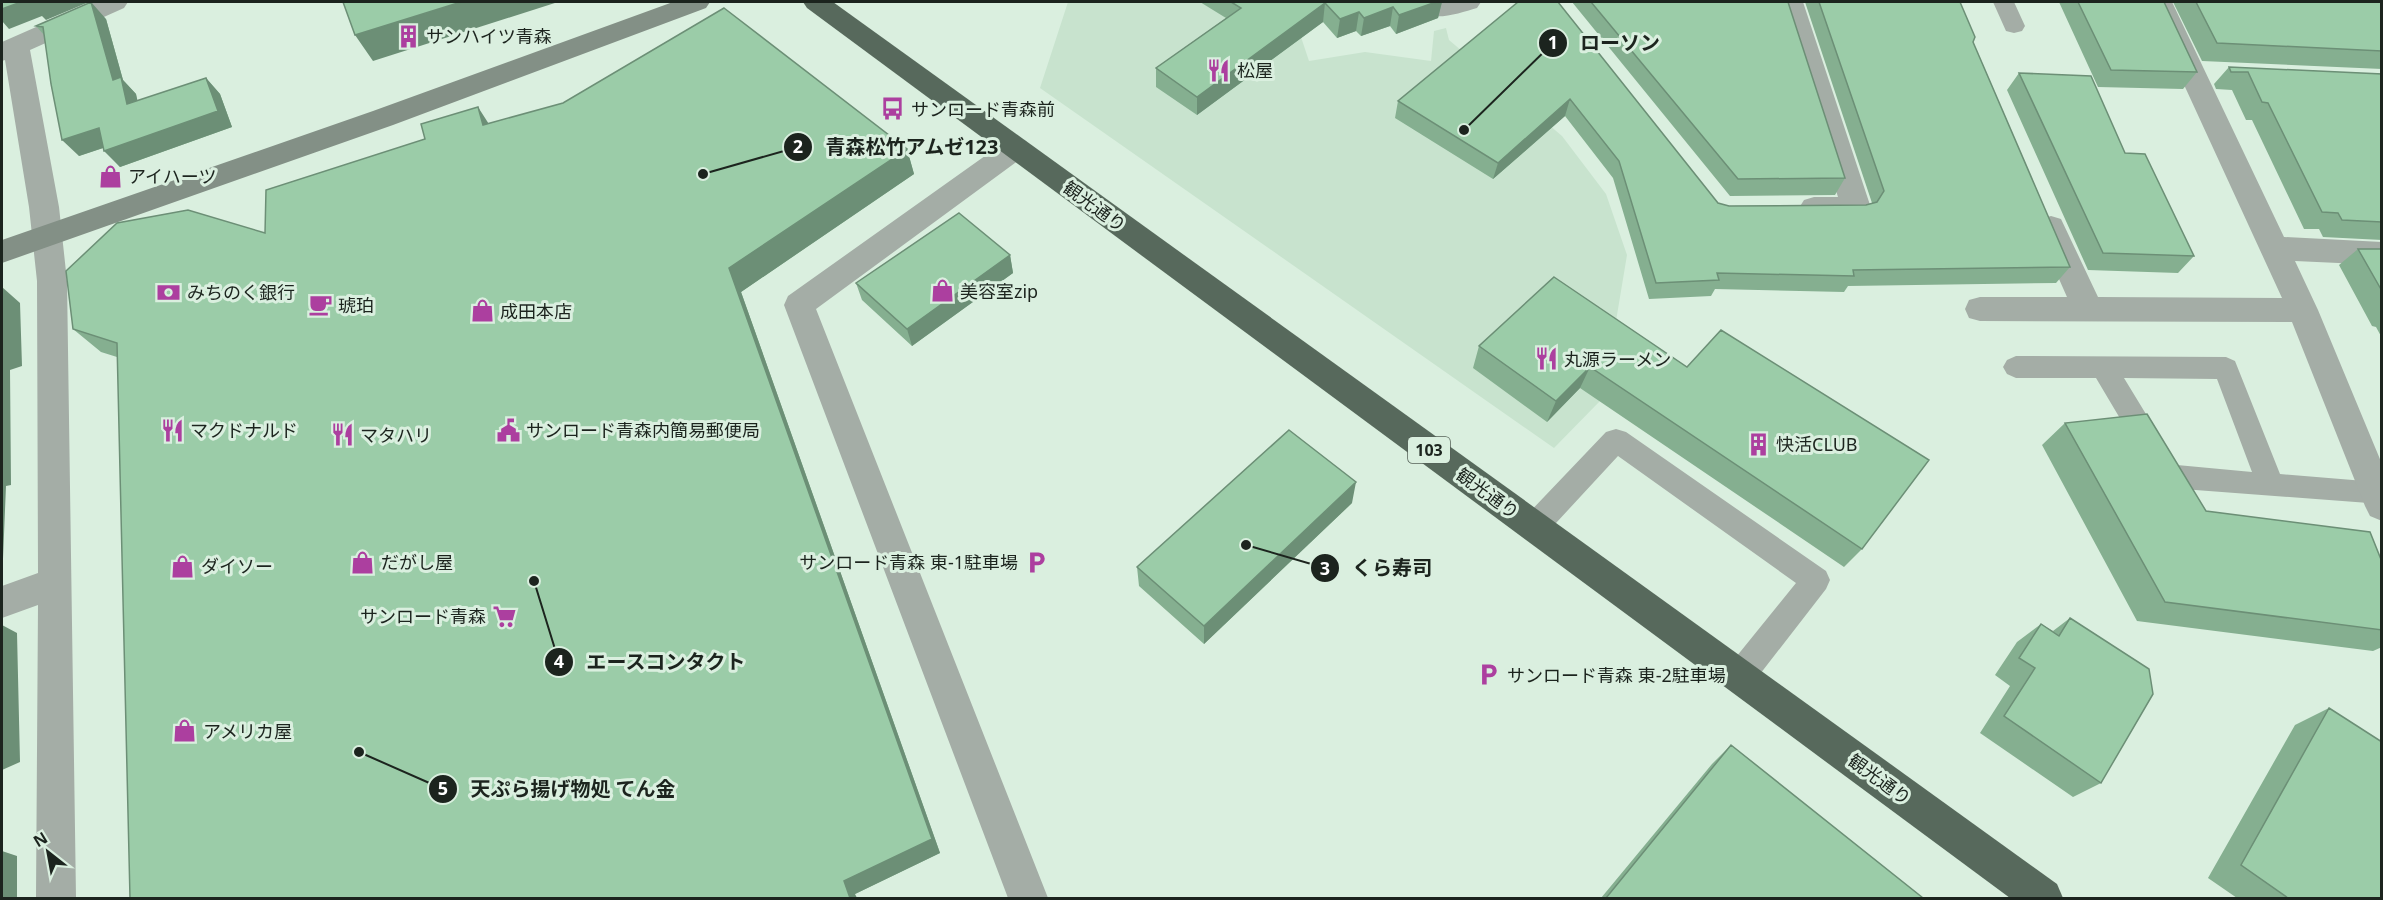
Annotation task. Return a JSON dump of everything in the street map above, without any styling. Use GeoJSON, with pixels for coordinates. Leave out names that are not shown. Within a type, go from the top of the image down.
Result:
{"type":"FeatureCollection","features":[{"type":"Feature","properties":{"kind":"highway","name":"観光通り"},"geometry":{"type":"LineString","coordinates":[[816,2],[2043,898]]}},
{"type":"Feature","properties":{"kind":"street"},"geometry":{"type":"LineString","coordinates":[[56,898],[56,583],[52,281],[48,236],[9,48],[115,2]]}},
{"type":"Feature","properties":{"kind":"street"},"geometry":{"type":"LineString","coordinates":[[2,252],[372,122],[697,2]]}},
{"type":"Feature","properties":{"kind":"street"},"geometry":{"type":"LineString","coordinates":[[1423,2],[1437,9],[1468,2]]}},
{"type":"Feature","properties":{"kind":"street"},"geometry":{"type":"LineString","coordinates":[[1789,208],[1856,208],[1790,2]]}},
{"type":"Feature","properties":{"kind":"street"},"geometry":{"type":"LineString","coordinates":[[2159,2],[2206,73],[2379,500]]}},
{"type":"Feature","properties":{"kind":"street"},"geometry":{"type":"LineString","coordinates":[[1016,148],[799,305],[1028,898]]}},
{"type":"Feature","properties":{"kind":"street"},"geometry":{"type":"LineString","coordinates":[[2040,200],[2088,309]]}},
{"type":"Feature","properties":{"kind":"street"},"geometry":{"type":"LineString","coordinates":[[2276,248],[2382,254]]}},
{"type":"Feature","properties":{"kind":"street"},"geometry":{"type":"LineString","coordinates":[[1980,309],[2303,310]]}},
{"type":"Feature","properties":{"kind":"street"},"geometry":{"type":"LineString","coordinates":[[2,602],[56,583]]}},
{"type":"Feature","properties":{"kind":"lane"},"geometry":{"type":"LineString","coordinates":[[2004,2],[2014,26]]}},
{"type":"Feature","properties":{"kind":"lane"},"geometry":{"type":"LineString","coordinates":[[2016,367],[2226,368],[2271,485]]}},
{"type":"Feature","properties":{"kind":"lane"},"geometry":{"type":"LineString","coordinates":[[2104,368],[2169,476],[2271,485],[2379,500]]}},
{"type":"Feature","properties":{"kind":"lane"},"geometry":{"type":"LineString","coordinates":[[1534,527],[1616,440],[1816,580],[1739,676]]}},
{"type":"Feature","properties":{"kind":"shaded area"},"geometry":{"type":"Polygon","coordinates":[[[1068,2],[1300,2],[1299,31],[1309,61],[1365,52],[1431,61],[1434,31],[1446,28],[1449,40],[1562,136],[1606,194],[1627,255],[1615,327],[1645,355],[1554,448],[1040,88],[1068,2]]]}},
{"type":"Feature","properties":{"kind":"building"},"geometry":{"type":"Polygon","coordinates":[[[2,2],[21,2],[2,9],[2,2]]]}},
{"type":"Feature","properties":{"kind":"building"},"geometry":{"type":"Polygon","coordinates":[[[91,2],[113,80],[121,77],[127,104],[206,78],[218,111],[104,151],[99,128],[62,140],[43,27],[36,26],[91,2]]]}},
{"type":"Feature","properties":{"kind":"building"},"geometry":{"type":"Polygon","coordinates":[[[343,2],[461,2],[355,35],[343,2]]]}},
{"type":"Feature","properties":{"kind":"building"},"geometry":{"type":"Polygon","coordinates":[[[1231,2],[1436,2],[1399,15],[1393,7],[1364,18],[1359,12],[1340,19],[1325,3],[1197,97],[1156,68],[1241,8],[1231,2]]]}},
{"type":"Feature","properties":{"kind":"building"},"geometry":{"type":"Polygon","coordinates":[[[1518,2],[1558,2],[1718,203],[1729,206],[1866,205],[1877,202],[1884,191],[1819,2],[1960,2],[1975,37],[1973,42],[2070,267],[1853,270],[1854,276],[1717,273],[1719,280],[1656,283],[1619,161],[1570,99],[1498,163],[1398,101],[1518,2]]]}},
{"type":"Feature","properties":{"kind":"building"},"geometry":{"type":"Polygon","coordinates":[[[1591,2],[1788,2],[1845,178],[1738,179],[1591,2]]]}},
{"type":"Feature","properties":{"kind":"building"},"geometry":{"type":"Polygon","coordinates":[[[2078,2],[2164,2],[2197,72],[2111,70],[2078,2]]]}},
{"type":"Feature","properties":{"kind":"building"},"geometry":{"type":"Polygon","coordinates":[[[2196,2],[2382,2],[2382,51],[2217,43],[2196,2]]]}},
{"type":"Feature","properties":{"kind":"building","name":"サンロード青森"},"geometry":{"type":"Polygon","coordinates":[[[724,8],[907,149],[729,268],[932,839],[844,881],[850,898],[130,898],[117,343],[73,329],[66,271],[117,223],[188,210],[265,233],[266,190],[425,139],[421,124],[478,107],[483,125],[563,103],[724,8]]]}},
{"type":"Feature","properties":{"kind":"building"},"geometry":{"type":"Polygon","coordinates":[[[2229,67],[2382,74],[2382,222],[2342,220],[2338,213],[2322,212],[2268,103],[2262,102],[2248,72],[2231,72],[2229,67]]]}},
{"type":"Feature","properties":{"kind":"building"},"geometry":{"type":"Polygon","coordinates":[[[2019,73],[2091,76],[2125,153],[2145,154],[2194,256],[2103,253],[2019,73]]]}},
{"type":"Feature","properties":{"kind":"building"},"geometry":{"type":"Polygon","coordinates":[[[959,213],[1010,255],[907,329],[856,283],[959,213]]]}},
{"type":"Feature","properties":{"kind":"building"},"geometry":{"type":"Polygon","coordinates":[[[2358,249],[2382,249],[2382,291],[2358,249]]]}},
{"type":"Feature","properties":{"kind":"building"},"geometry":{"type":"Polygon","coordinates":[[[1554,277],[1687,367],[1721,330],[1929,460],[1862,549],[1590,367],[1556,401],[1479,346],[1554,277]]]}},
{"type":"Feature","properties":{"kind":"building"},"geometry":{"type":"Polygon","coordinates":[[[2147,414],[2206,511],[2370,532],[2382,562],[2382,630],[2165,602],[2065,423],[2147,414]]]}},
{"type":"Feature","properties":{"kind":"building"},"geometry":{"type":"Polygon","coordinates":[[[1289,430],[1356,482],[1204,626],[1137,567],[1289,430]]]}},
{"type":"Feature","properties":{"kind":"building"},"geometry":{"type":"Polygon","coordinates":[[[2070,618],[2149,669],[2153,694],[2101,783],[2004,716],[2035,668],[2019,658],[2041,624],[2059,636],[2070,618]]]}},
{"type":"Feature","properties":{"kind":"building"},"geometry":{"type":"Polygon","coordinates":[[[2329,708],[2382,742],[2382,898],[2288,898],[2241,865],[2329,708]]]}},
{"type":"Feature","properties":{"kind":"building"},"geometry":{"type":"Polygon","coordinates":[[[1731,745],[1923,898],[1606,898],[1731,745]]]}},
{"type":"Feature","properties":{"kind":"place","name":"サンハイツ青森"},"geometry":{"type":"Point","coordinates":[408,36]}},
{"type":"Feature","properties":{"kind":"place","name":"松屋"},"geometry":{"type":"Point","coordinates":[1219,70]}},
{"type":"Feature","properties":{"kind":"place","name":"サンロード青森前"},"geometry":{"type":"Point","coordinates":[893,109]}},
{"type":"Feature","properties":{"kind":"place","name":"ローソン"},"geometry":{"type":"Point","coordinates":[1464,130]}},
{"type":"Feature","properties":{"kind":"place","name":"青森松竹アムゼ123"},"geometry":{"type":"Point","coordinates":[703,174]}},
{"type":"Feature","properties":{"kind":"place","name":"アイハーツ"},"geometry":{"type":"Point","coordinates":[110,176]}},
{"type":"Feature","properties":{"kind":"place","name":"美容室zip"},"geometry":{"type":"Point","coordinates":[942,291]}},
{"type":"Feature","properties":{"kind":"place","name":"みちのく銀行"},"geometry":{"type":"Point","coordinates":[169,292]}},
{"type":"Feature","properties":{"kind":"place","name":"琥珀"},"geometry":{"type":"Point","coordinates":[320,305]}},
{"type":"Feature","properties":{"kind":"place","name":"成田本店"},"geometry":{"type":"Point","coordinates":[482,311]}},
{"type":"Feature","properties":{"kind":"place","name":"丸源ラーメン"},"geometry":{"type":"Point","coordinates":[1546,359]}},
{"type":"Feature","properties":{"kind":"place","name":"マクドナルド"},"geometry":{"type":"Point","coordinates":[172,430]}},
{"type":"Feature","properties":{"kind":"place","name":"サンロード青森内簡易郵便局"},"geometry":{"type":"Point","coordinates":[508,430]}},
{"type":"Feature","properties":{"kind":"place","name":"マタハリ"},"geometry":{"type":"Point","coordinates":[342,435]}},
{"type":"Feature","properties":{"kind":"place","name":"快活CLUB"},"geometry":{"type":"Point","coordinates":[1758,444]}},
{"type":"Feature","properties":{"kind":"place","name":"くら寿司"},"geometry":{"type":"Point","coordinates":[1246,545]}},
{"type":"Feature","properties":{"kind":"place","name":"だがし屋"},"geometry":{"type":"Point","coordinates":[363,562]}},
{"type":"Feature","properties":{"kind":"place","name":"サンロード青森 東-1駐車場"},"geometry":{"type":"Point","coordinates":[1036,562]}},
{"type":"Feature","properties":{"kind":"place","name":"ダイソー"},"geometry":{"type":"Point","coordinates":[183,566]}},
{"type":"Feature","properties":{"kind":"place","name":"エースコンタクト"},"geometry":{"type":"Point","coordinates":[534,581]}},
{"type":"Feature","properties":{"kind":"place","name":"サンロード青森"},"geometry":{"type":"Point","coordinates":[504,616]}},
{"type":"Feature","properties":{"kind":"place","name":"サンロード青森 東-2駐車場"},"geometry":{"type":"Point","coordinates":[1489,675]}},
{"type":"Feature","properties":{"kind":"place","name":"アメリカ屋"},"geometry":{"type":"Point","coordinates":[185,731]}},
{"type":"Feature","properties":{"kind":"place","name":"天ぷら揚げ物処 てん金"},"geometry":{"type":"Point","coordinates":[359,752]}}]}
